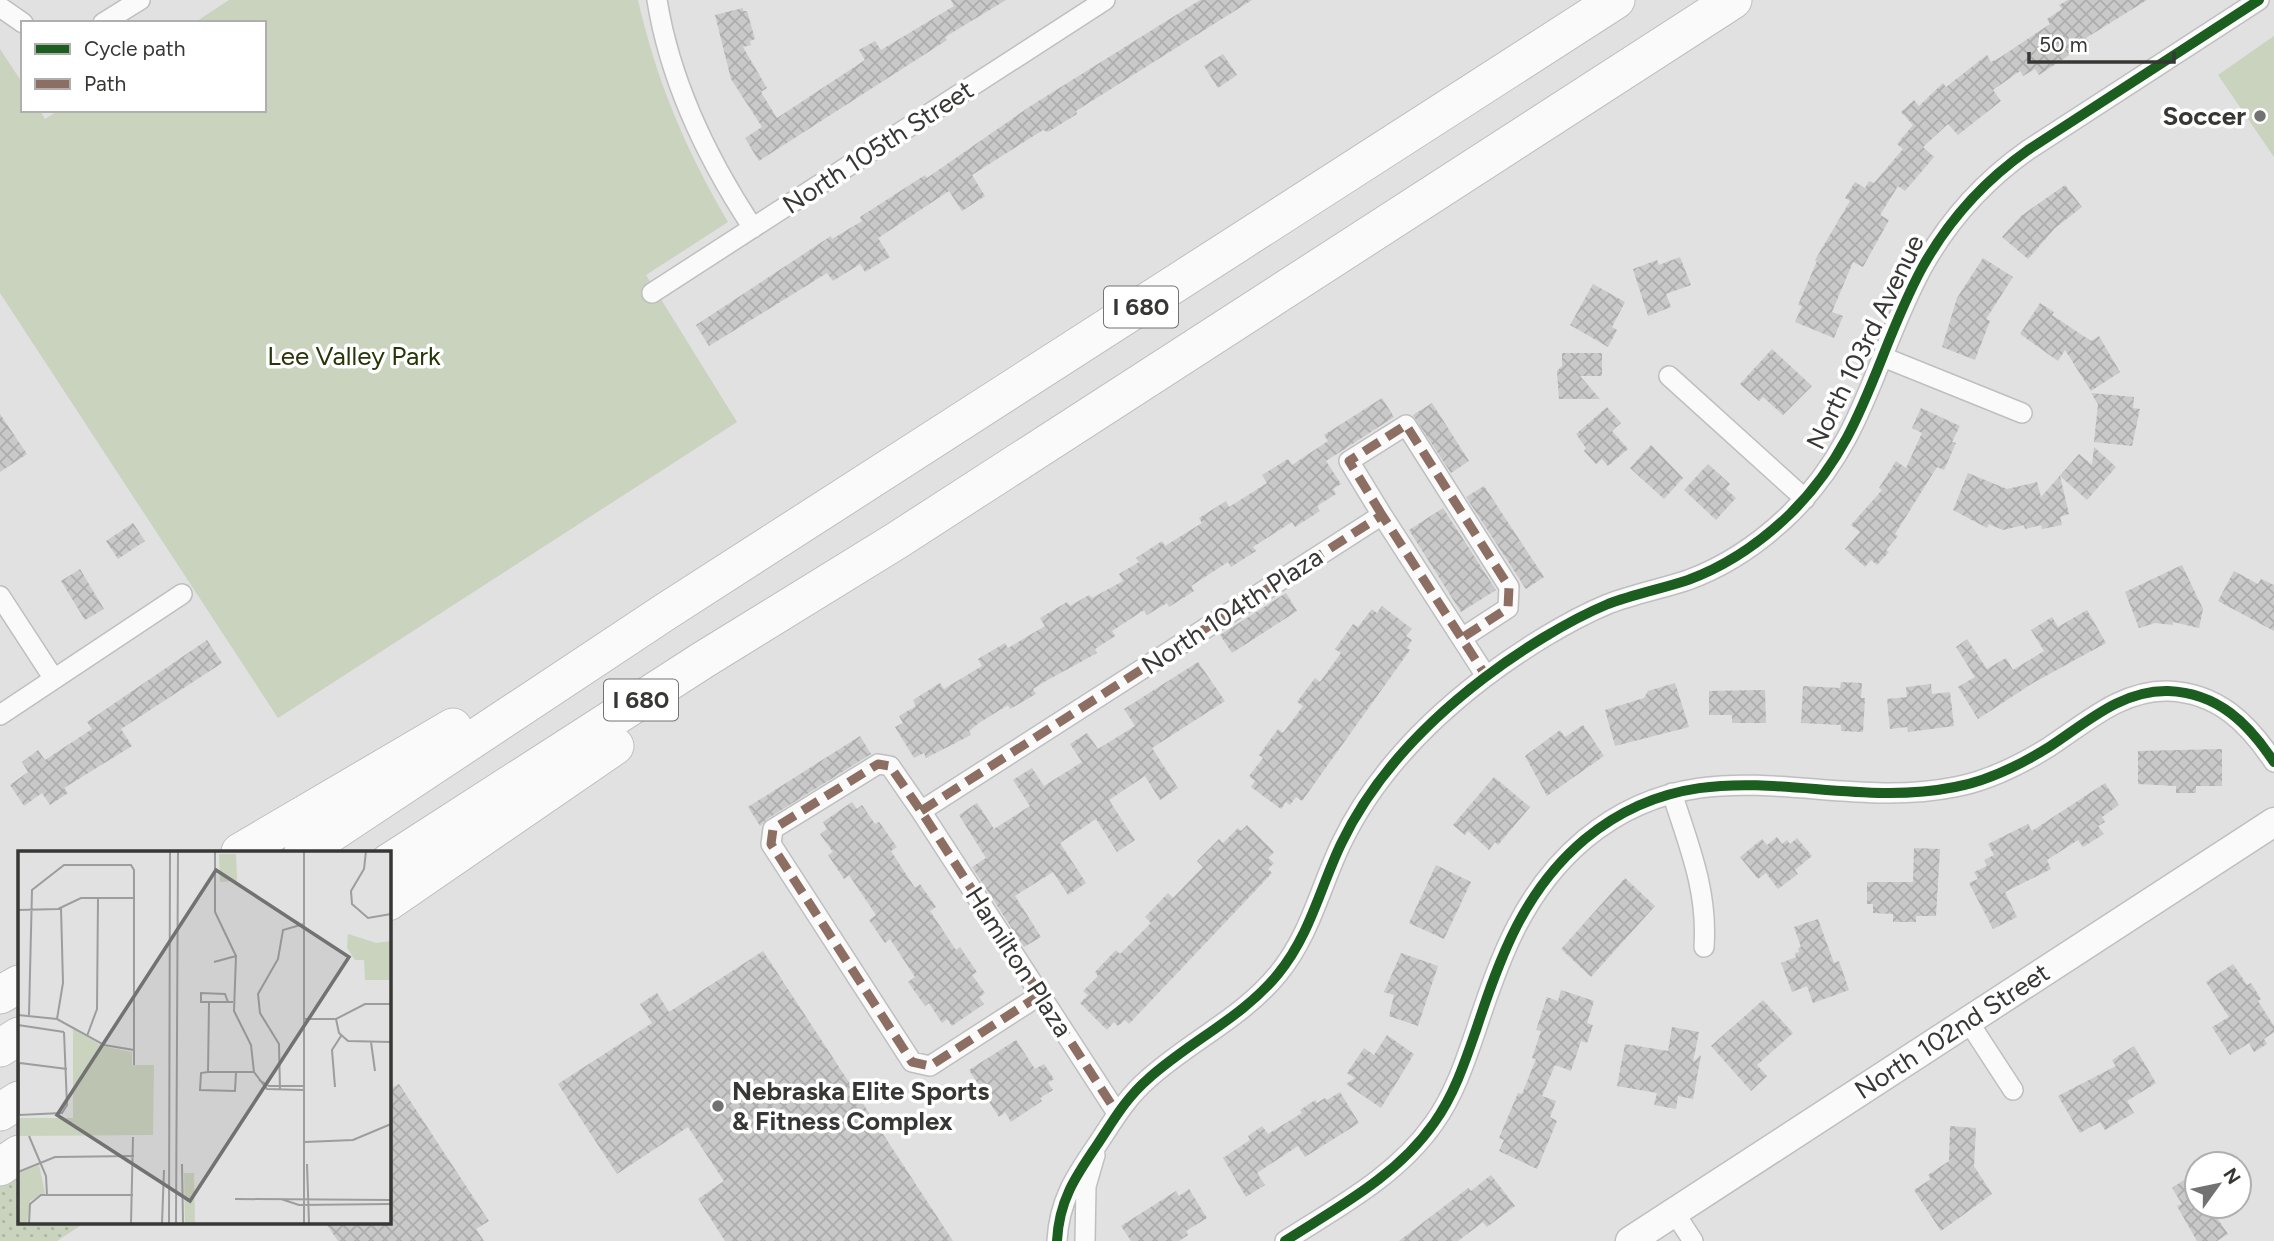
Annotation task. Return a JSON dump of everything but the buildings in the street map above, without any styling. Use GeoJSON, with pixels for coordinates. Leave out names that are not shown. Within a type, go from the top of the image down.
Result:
{"type":"FeatureCollection","features":[{"type":"Feature","properties":{"kind":"highway","name":"I 680"},"geometry":{"type":"LineString","coordinates":[[305,851],[665,612],[1616,0]]}},
{"type":"Feature","properties":{"kind":"highway","name":"I 680"},"geometry":{"type":"LineString","coordinates":[[390,862],[703,660],[895,541],[1733,0]]}},
{"type":"Feature","properties":{"kind":"highway"},"geometry":{"type":"LineString","coordinates":[[390,901],[653,719],[895,541]]}},
{"type":"Feature","properties":{"kind":"highway"},"geometry":{"type":"LineString","coordinates":[[242,851],[491,706],[665,612]]}},
{"type":"Feature","properties":{"kind":"highway"},"geometry":{"type":"LineString","coordinates":[[0,995],[18,985]]}},
{"type":"Feature","properties":{"kind":"highway"},"geometry":{"type":"LineString","coordinates":[[0,1048],[18,1037]]}},
{"type":"Feature","properties":{"kind":"highway"},"geometry":{"type":"LineString","coordinates":[[0,1112],[18,1101]]}},
{"type":"Feature","properties":{"kind":"highway"},"geometry":{"type":"LineString","coordinates":[[0,1167],[18,1155]]}},
{"type":"Feature","properties":{"kind":"main road","name":"North 102nd Street"},"geometry":{"type":"LineString","coordinates":[[1630,1241],[2274,822]]}},
{"type":"Feature","properties":{"kind":"street"},"geometry":{"type":"LineString","coordinates":[[106,21],[140,0]]}},
{"type":"Feature","properties":{"kind":"street"},"geometry":{"type":"LineString","coordinates":[[657,0],[693,119],[719,173],[752,228]]}},
{"type":"Feature","properties":{"kind":"street","name":"North 105th Street"},"geometry":{"type":"LineString","coordinates":[[652,293],[1105,0]]}},
{"type":"Feature","properties":{"kind":"street","name":"North 103rd Avenue"},"geometry":{"type":"LineString","coordinates":[[1097,1144],[1117,1112],[1162,1067],[1244,1009],[1272,981],[1309,925],[1340,845],[1377,783],[1414,738],[1486,676],[1595,610],[1688,580],[1737,556],[1761,539],[1805,499],[1846,444],[1909,295],[1935,246],[1964,206],[1996,174],[2039,142],[2259,0]]}},
{"type":"Feature","properties":{"kind":"street"},"geometry":{"type":"LineString","coordinates":[[0,7],[21,22]]}},
{"type":"Feature","properties":{"kind":"street"},"geometry":{"type":"LineString","coordinates":[[1883,357],[2022,413]]}},
{"type":"Feature","properties":{"kind":"street"},"geometry":{"type":"LineString","coordinates":[[1669,376],[1805,499]]}},
{"type":"Feature","properties":{"kind":"street"},"geometry":{"type":"LineString","coordinates":[[1462,638],[1508,607],[1509,587],[1406,425],[1349,461],[1486,676]]}},
{"type":"Feature","properties":{"kind":"street","name":"North 104th Plaza"},"geometry":{"type":"LineString","coordinates":[[921,811],[1382,515]]}},
{"type":"Feature","properties":{"kind":"street"},"geometry":{"type":"LineString","coordinates":[[0,715],[182,594]]}},
{"type":"Feature","properties":{"kind":"street"},"geometry":{"type":"LineString","coordinates":[[0,596],[54,679]]}},
{"type":"Feature","properties":{"kind":"street"},"geometry":{"type":"LineString","coordinates":[[1285,1241],[1384,1176],[1409,1154],[1433,1125],[1454,1089],[1511,934],[1533,896],[1558,865],[1600,828],[1633,809],[1672,793],[1737,784],[1913,793],[1960,786],[2001,772],[2032,757],[2122,700],[2159,691],[2183,692],[2218,703],[2244,722],[2274,762]]}},
{"type":"Feature","properties":{"kind":"street","name":"Hamilton Plaza"},"geometry":{"type":"LineString","coordinates":[[1040,995],[930,1066],[912,1062],[771,844],[773,829],[878,764],[890,766],[1117,1112]]}},
{"type":"Feature","properties":{"kind":"street"},"geometry":{"type":"LineString","coordinates":[[1672,793],[1702,889],[1706,915],[1704,947]]}},
{"type":"Feature","properties":{"kind":"street"},"geometry":{"type":"LineString","coordinates":[[1968,1021],[2012,1090]]}},
{"type":"Feature","properties":{"kind":"street"},"geometry":{"type":"LineString","coordinates":[[1057,1241],[1063,1200],[1078,1171],[1097,1144]]}},
{"type":"Feature","properties":{"kind":"street"},"geometry":{"type":"LineString","coordinates":[[1085,1241],[1086,1186],[1097,1144]]}},
{"type":"Feature","properties":{"kind":"street"},"geometry":{"type":"LineString","coordinates":[[1674,1212],[1693,1241]]}},
{"type":"Feature","properties":{"kind":"green space","name":"Lee Valley Park"},"geometry":{"type":"Polygon","coordinates":[[[229,0],[638,0],[663,87],[699,169],[728,222],[646,275],[737,422],[278,718],[0,293],[0,49],[21,81],[21,112],[41,112],[45,119],[56,112],[266,112],[266,21],[197,21],[229,0]]]}},
{"type":"Feature","properties":{"kind":"green space","name":"Soccer"},"geometry":{"type":"Polygon","coordinates":[[[2274,36],[2274,157],[2218,75],[2274,36]]]}},
{"type":"Feature","properties":{"kind":"green space"},"geometry":{"type":"Polygon","coordinates":[[[18,1172],[18,1224],[83,1224],[57,1241],[0,1241],[0,1184],[18,1172]]]}},
{"type":"Feature","properties":{"kind":"marked path"},"geometry":{"type":"LineString","coordinates":[[1382,515],[1349,461],[1406,425],[1509,587],[1508,608],[1462,638]]}},
{"type":"Feature","properties":{"kind":"marked path"},"geometry":{"type":"LineString","coordinates":[[921,811],[1382,515],[1486,676]]}},
{"type":"Feature","properties":{"kind":"marked path"},"geometry":{"type":"LineString","coordinates":[[1040,995],[930,1066],[912,1062],[771,844],[773,829],[878,764],[890,766],[921,811],[1117,1113]]}},
{"type":"Feature","properties":{"kind":"cycle path"},"geometry":{"type":"LineString","coordinates":[[1057,1241],[1061,1214],[1070,1190],[1120,1110],[1164,1065],[1232,1017],[1264,990],[1278,974],[1306,927],[1354,819],[1385,774],[1421,733],[1484,678],[1560,628],[1608,604],[1678,583],[1716,568],[1779,524],[1816,486],[1836,456],[1853,427],[1922,268],[1943,234],[1968,203],[2028,150],[2259,0]]}},
{"type":"Feature","properties":{"kind":"cycle path"},"geometry":{"type":"LineString","coordinates":[[1285,1241],[1385,1175],[1419,1142],[1434,1123],[1453,1090],[1505,951],[1530,903],[1564,859],[1585,839],[1630,809],[1675,793],[1721,786],[1907,793],[1955,787],[2004,772],[2119,702],[2151,692],[2186,693],[2217,704],[2254,735],[2274,762]]}},
{"type":"Feature","properties":{"kind":"place","name":"Soccer"},"geometry":{"type":"Point","coordinates":[2260,116]}},
{"type":"Feature","properties":{"kind":"place","name":"Nebraska Elite Sports & Fitness Complex"},"geometry":{"type":"Point","coordinates":[718,1106]}}]}
